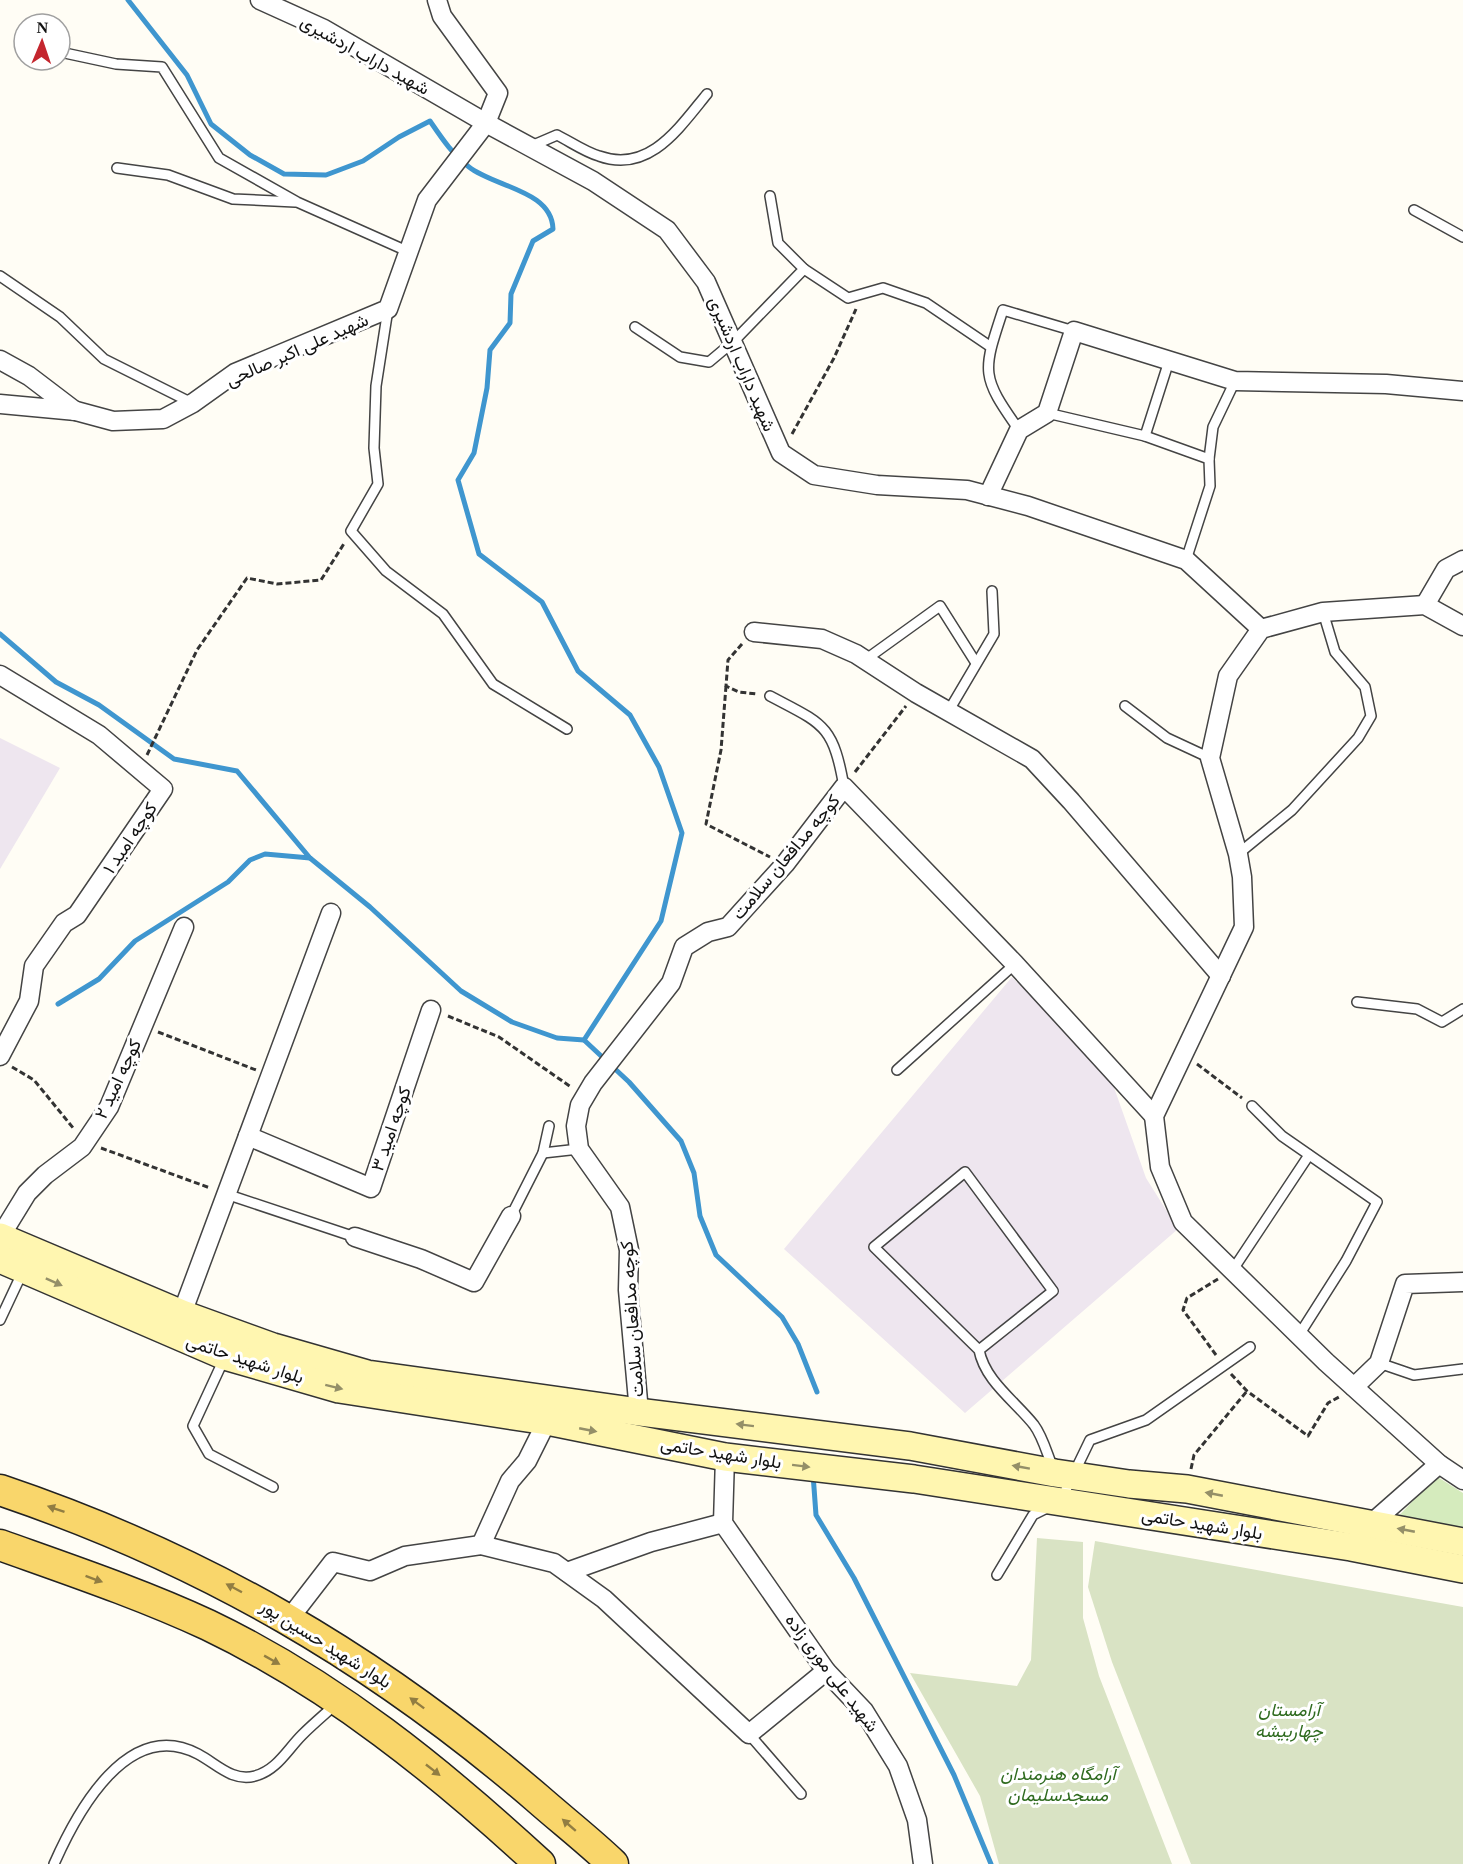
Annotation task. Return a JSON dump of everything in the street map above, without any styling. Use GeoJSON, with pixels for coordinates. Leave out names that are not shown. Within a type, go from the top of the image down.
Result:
{"type":"FeatureCollection","features":[{"type":"Feature","properties":{"kind":"main road","name":"بلوار شهید حاتمی"},"geometry":{"type":"LineString","coordinates":[[0,1238],[178,1324],[225,1356],[339,1389],[547,1421],[725,1457],[914,1479],[1350,1547],[1463,1569]]}},
{"type":"Feature","properties":{"kind":"main road","name":"بلوار شهید حاتمی"},"geometry":{"type":"LineString","coordinates":[[12,1264],[178,1324],[273,1347],[367,1374],[639,1412],[910,1446],[1129,1484],[1187,1489],[1463,1542]]}},
{"type":"Feature","properties":{"kind":"main road","name":"بلوار شهيد حسین پور"},"geometry":{"type":"LineString","coordinates":[[0,1490],[64,1511],[152,1549],[234,1588],[289,1619],[403,1692],[490,1758],[613,1864]]}},
{"type":"Feature","properties":{"kind":"main road"},"geometry":{"type":"LineString","coordinates":[[0,1545],[121,1589],[208,1626],[303,1677],[383,1731],[468,1797],[540,1864]]}},
{"type":"Feature","properties":{"kind":"street","name":"شهید داراب اردشیری"},"geometry":{"type":"LineString","coordinates":[[260,0],[324,29],[486,123],[593,181],[667,230],[706,282],[781,453],[814,475],[877,485],[967,490],[1186,560],[1261,629]]}},
{"type":"Feature","properties":{"kind":"street"},"geometry":{"type":"LineString","coordinates":[[388,309],[426,200],[486,123],[498,93],[442,16],[437,0]]}},
{"type":"Feature","properties":{"kind":"street","name":"شهید علی اکبر صالحی"},"geometry":{"type":"LineString","coordinates":[[0,404],[76,411],[113,421],[141,422],[163,419],[193,403],[235,373],[388,309]]}},
{"type":"Feature","properties":{"kind":"street"},"geometry":{"type":"LineString","coordinates":[[988,496],[1019,430],[1047,413],[1074,331],[1235,381],[1386,384],[1463,390]]}},
{"type":"Feature","properties":{"kind":"street"},"geometry":{"type":"LineString","coordinates":[[0,360],[29,376],[76,411]]}},
{"type":"Feature","properties":{"kind":"street"},"geometry":{"type":"LineString","coordinates":[[1425,605],[1446,569],[1463,560]]}},
{"type":"Feature","properties":{"kind":"street"},"geometry":{"type":"LineString","coordinates":[[1463,627],[1425,605],[1323,612],[1261,629],[1228,676],[1210,758],[1238,854],[1242,877],[1244,927],[1154,1116],[1160,1167],[1183,1222],[1354,1387],[1439,1464],[1463,1480]]}},
{"type":"Feature","properties":{"kind":"street"},"geometry":{"type":"LineString","coordinates":[[754,632],[822,639],[865,660],[948,712],[1032,759],[1071,801],[1221,976]]}},
{"type":"Feature","properties":{"kind":"street","name":"کوچه امید ۱"},"geometry":{"type":"LineString","coordinates":[[0,675],[99,735],[163,789],[77,915],[64,923],[34,966],[29,1001],[0,1056]]}},
{"type":"Feature","properties":{"kind":"street","name":"کوچه مدافعان سلامت"},"geometry":{"type":"LineString","coordinates":[[639,1412],[628,1290],[629,1250],[620,1208],[579,1149],[576,1126],[580,1105],[613,1057],[671,982],[684,947],[708,932],[728,927],[785,864],[844,787],[1015,964],[1154,1116]]}},
{"type":"Feature","properties":{"kind":"street"},"geometry":{"type":"LineString","coordinates":[[178,1324],[331,913]]}},
{"type":"Feature","properties":{"kind":"street","name":"کوچه امید ۲"},"geometry":{"type":"LineString","coordinates":[[0,1238],[27,1193],[45,1175],[82,1147],[103,1115],[184,927]]}},
{"type":"Feature","properties":{"kind":"street","name":"کوچه امید ۳"},"geometry":{"type":"LineString","coordinates":[[248,1136],[371,1188],[431,1010]]}},
{"type":"Feature","properties":{"kind":"street"},"geometry":{"type":"LineString","coordinates":[[355,1237],[421,1259],[474,1282],[511,1216]]}},
{"type":"Feature","properties":{"kind":"street"},"geometry":{"type":"LineString","coordinates":[[1354,1387],[1379,1363],[1405,1284],[1463,1282]]}},
{"type":"Feature","properties":{"kind":"street"},"geometry":{"type":"LineString","coordinates":[[481,1545],[510,1481],[527,1461],[547,1421]]}},
{"type":"Feature","properties":{"kind":"street"},"geometry":{"type":"LineString","coordinates":[[567,1572],[651,1542],[723,1523],[725,1457]]}},
{"type":"Feature","properties":{"kind":"street"},"geometry":{"type":"LineString","coordinates":[[1350,1547],[1369,1523],[1439,1464]]}},
{"type":"Feature","properties":{"kind":"street","name":"شهید علی موری زاده"},"geometry":{"type":"LineString","coordinates":[[723,1523],[826,1671],[864,1711],[898,1766],[917,1820],[923,1864]]}},
{"type":"Feature","properties":{"kind":"street"},"geometry":{"type":"LineString","coordinates":[[289,1619],[333,1562],[370,1571],[405,1556],[481,1545],[554,1563],[567,1572],[612,1607],[749,1734],[826,1671]]}},
{"type":"Feature","properties":{"kind":"lane"},"geometry":{"type":"LineString","coordinates":[[72,55],[116,64],[162,67],[219,158],[297,202],[407,251]]}},
{"type":"Feature","properties":{"kind":"lane"},"geometry":{"type":"LineString","coordinates":[[529,147],[557,135],[599,157],[628,162],[665,144],[707,94]]}},
{"type":"Feature","properties":{"kind":"lane"},"geometry":{"type":"LineString","coordinates":[[117,168],[168,175],[233,199],[297,202]]}},
{"type":"Feature","properties":{"kind":"lane"},"geometry":{"type":"LineString","coordinates":[[770,196],[778,243],[804,269],[848,298],[883,288],[926,303],[991,347]]}},
{"type":"Feature","properties":{"kind":"lane"},"geometry":{"type":"LineString","coordinates":[[1413,210],[1463,237]]}},
{"type":"Feature","properties":{"kind":"lane"},"geometry":{"type":"LineString","coordinates":[[634,327],[680,357],[709,362],[734,342],[804,269]]}},
{"type":"Feature","properties":{"kind":"lane"},"geometry":{"type":"LineString","coordinates":[[0,276],[60,316],[104,359],[193,403]]}},
{"type":"Feature","properties":{"kind":"lane"},"geometry":{"type":"LineString","coordinates":[[388,309],[376,386],[374,448],[378,484],[351,531],[386,572],[443,614],[493,684],[567,729]]}},
{"type":"Feature","properties":{"kind":"lane"},"geometry":{"type":"LineString","coordinates":[[1019,430],[993,393],[987,369],[991,347],[1003,310],[1074,331]]}},
{"type":"Feature","properties":{"kind":"lane"},"geometry":{"type":"LineString","coordinates":[[1145,436],[1169,361]]}},
{"type":"Feature","properties":{"kind":"lane"},"geometry":{"type":"LineString","coordinates":[[1186,560],[1210,486],[1209,459],[1214,427],[1235,381]]}},
{"type":"Feature","properties":{"kind":"lane"},"geometry":{"type":"LineString","coordinates":[[1047,413],[1145,436],[1209,459]]}},
{"type":"Feature","properties":{"kind":"lane"},"geometry":{"type":"LineString","coordinates":[[948,712],[994,634],[992,591]]}},
{"type":"Feature","properties":{"kind":"lane"},"geometry":{"type":"LineString","coordinates":[[865,660],[940,606],[976,663]]}},
{"type":"Feature","properties":{"kind":"lane"},"geometry":{"type":"LineString","coordinates":[[1238,854],[1292,810],[1358,738],[1371,716],[1365,687],[1335,652],[1323,612]]}},
{"type":"Feature","properties":{"kind":"lane"},"geometry":{"type":"LineString","coordinates":[[770,696],[818,722],[829,734],[839,759],[844,787]]}},
{"type":"Feature","properties":{"kind":"lane"},"geometry":{"type":"LineString","coordinates":[[1125,706],[1167,738],[1210,758]]}},
{"type":"Feature","properties":{"kind":"lane"},"geometry":{"type":"LineString","coordinates":[[897,1070],[1015,964]]}},
{"type":"Feature","properties":{"kind":"lane"},"geometry":{"type":"LineString","coordinates":[[1357,1002],[1417,1009],[1442,1022],[1463,1009]]}},
{"type":"Feature","properties":{"kind":"lane"},"geometry":{"type":"LineString","coordinates":[[1252,1106],[1282,1136],[1377,1202],[1346,1261],[1299,1335]]}},
{"type":"Feature","properties":{"kind":"lane"},"geometry":{"type":"LineString","coordinates":[[511,1216],[543,1153],[549,1126]]}},
{"type":"Feature","properties":{"kind":"lane"},"geometry":{"type":"LineString","coordinates":[[543,1153],[579,1149]]}},
{"type":"Feature","properties":{"kind":"lane"},"geometry":{"type":"LineString","coordinates":[[1233,1271],[1309,1155]]}},
{"type":"Feature","properties":{"kind":"lane"},"geometry":{"type":"LineString","coordinates":[[979,1350],[1053,1290],[965,1172],[874,1247],[979,1350],[981,1361],[993,1379],[1036,1427],[1064,1473]]}},
{"type":"Feature","properties":{"kind":"lane"},"geometry":{"type":"LineString","coordinates":[[226,1194],[355,1237]]}},
{"type":"Feature","properties":{"kind":"lane"},"geometry":{"type":"LineString","coordinates":[[0,1320],[12,1264]]}},
{"type":"Feature","properties":{"kind":"lane"},"geometry":{"type":"LineString","coordinates":[[997,1575],[1033,1515],[1060,1502],[1064,1473],[1090,1440],[1146,1420],[1250,1347]]}},
{"type":"Feature","properties":{"kind":"lane"},"geometry":{"type":"LineString","coordinates":[[225,1356],[193,1426],[209,1454],[273,1487]]}},
{"type":"Feature","properties":{"kind":"lane"},"geometry":{"type":"LineString","coordinates":[[1379,1363],[1414,1375],[1463,1369]]}},
{"type":"Feature","properties":{"kind":"lane"},"geometry":{"type":"LineString","coordinates":[[54,1864],[69,1831],[99,1787],[135,1752],[146,1747],[180,1746],[197,1753],[232,1775],[252,1777],[275,1766],[302,1735],[338,1701]]}},
{"type":"Feature","properties":{"kind":"lane"},"geometry":{"type":"LineString","coordinates":[[749,1734],[801,1794]]}},
{"type":"Feature","properties":{"kind":"path"},"geometry":{"type":"LineString","coordinates":[[781,453],[834,357],[861,294]]}},
{"type":"Feature","properties":{"kind":"path"},"geometry":{"type":"LineString","coordinates":[[147,755],[168,706],[197,650],[247,579],[277,585],[321,580],[351,531]]}},
{"type":"Feature","properties":{"kind":"path"},"geometry":{"type":"LineString","coordinates":[[754,632],[728,660],[720,750],[706,824],[785,864]]}},
{"type":"Feature","properties":{"kind":"path"},"geometry":{"type":"LineString","coordinates":[[726,686],[739,692],[770,696]]}},
{"type":"Feature","properties":{"kind":"path"},"geometry":{"type":"LineString","coordinates":[[844,787],[916,693]]}},
{"type":"Feature","properties":{"kind":"path"},"geometry":{"type":"LineString","coordinates":[[431,1010],[499,1037],[589,1090]]}},
{"type":"Feature","properties":{"kind":"path"},"geometry":{"type":"LineString","coordinates":[[143,1026],[270,1075]]}},
{"type":"Feature","properties":{"kind":"path"},"geometry":{"type":"LineString","coordinates":[[1183,1054],[1252,1106]]}},
{"type":"Feature","properties":{"kind":"path"},"geometry":{"type":"LineString","coordinates":[[1233,1271],[1187,1298],[1183,1310],[1224,1366],[1247,1391],[1308,1436],[1328,1403],[1354,1387]]}},
{"type":"Feature","properties":{"kind":"path"},"geometry":{"type":"LineString","coordinates":[[1187,1489],[1194,1455],[1247,1391]]}},
{"type":"Feature","properties":{"kind":"shaded area"},"geometry":{"type":"Polygon","coordinates":[[[0,738],[60,768],[0,869],[0,738]]]}},
{"type":"Feature","properties":{"kind":"shaded area"},"geometry":{"type":"Polygon","coordinates":[[[1012,977],[1111,1079],[1146,1178],[1178,1229],[965,1413],[784,1249],[1012,977]]]}},
{"type":"Feature","properties":{"kind":"green space"},"geometry":{"type":"Polygon","coordinates":[[[1436,1476],[1463,1493],[1463,1534],[1395,1520],[1436,1476]]]}},
{"type":"Feature","properties":{"kind":"green space","name":"آرامگاه هنرمندان مسجدسلیمان"},"geometry":{"type":"Polygon","coordinates":[[[1037,1538],[1083,1542],[1083,1618],[1099,1676],[1172,1864],[999,1864],[980,1796],[910,1673],[1017,1686],[1031,1660],[1037,1538]]]}},
{"type":"Feature","properties":{"kind":"green space","name":"آرامستان چهاربیشه"},"geometry":{"type":"Polygon","coordinates":[[[1095,1541],[1463,1607],[1463,1864],[1191,1864],[1112,1662],[1088,1587],[1095,1541]]]}},
{"type":"Feature","properties":{"kind":"waterway"},"geometry":{"type":"LineString","coordinates":[[128,0],[187,75],[211,124],[250,155],[284,174],[326,175],[363,161],[399,137],[430,121],[452,151],[469,167],[533,198],[550,216],[553,229],[533,241],[511,294],[510,323],[490,350],[487,388],[474,453],[458,480],[479,554],[542,602],[578,671],[630,715],[659,767],[682,833],[661,921],[584,1040]]}},
{"type":"Feature","properties":{"kind":"waterway"},"geometry":{"type":"LineString","coordinates":[[0,634],[56,682],[99,705],[174,759],[237,771],[310,858],[370,907],[461,991],[512,1022],[557,1038],[584,1040],[629,1082],[681,1141],[694,1173],[700,1216],[716,1255],[782,1317],[798,1344],[817,1392]]}},
{"type":"Feature","properties":{"kind":"waterway"},"geometry":{"type":"LineString","coordinates":[[58,1004],[99,979],[135,941],[228,882],[250,860],[265,854],[310,858]]}},
{"type":"Feature","properties":{"kind":"waterway"},"geometry":{"type":"LineString","coordinates":[[813,1474],[816,1515],[854,1578],[954,1775],[991,1864]]}}]}
